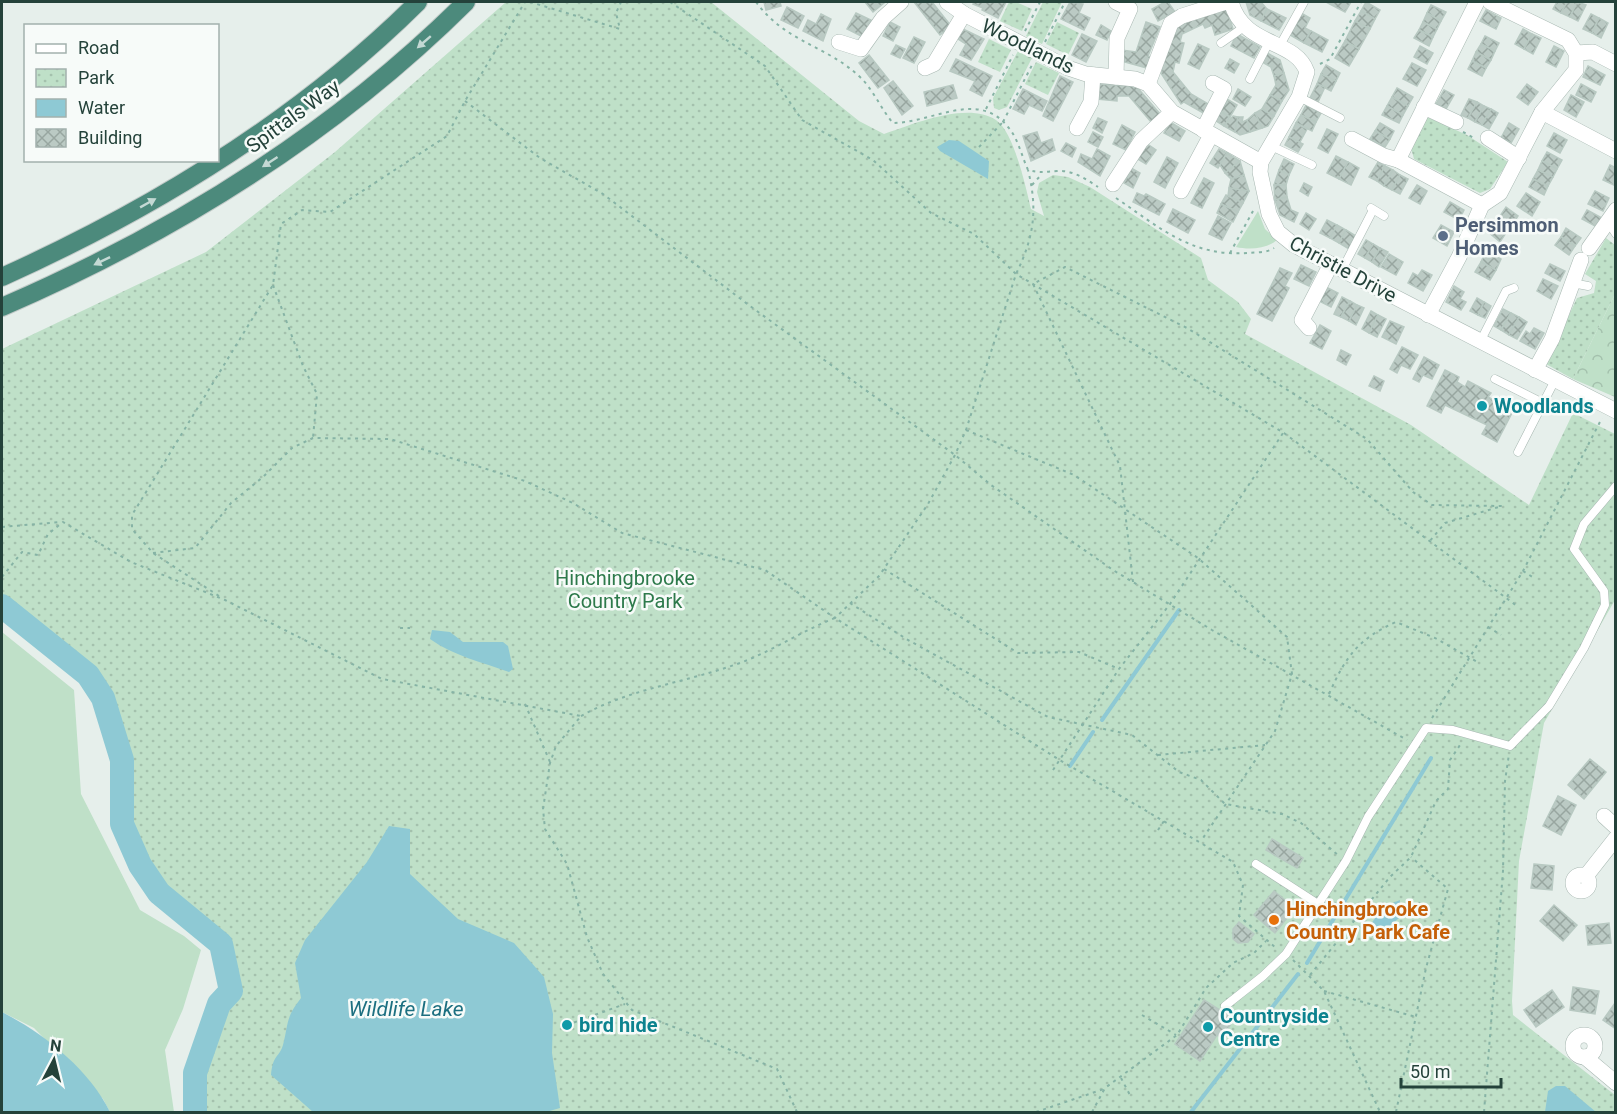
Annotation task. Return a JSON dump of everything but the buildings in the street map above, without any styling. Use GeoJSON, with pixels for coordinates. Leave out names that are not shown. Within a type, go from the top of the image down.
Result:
{"type":"FeatureCollection","features":[{"type":"Feature","properties":{"kind":"highway","name":"Spittals Way"},"geometry":{"type":"LineString","coordinates":[[219,159],[320,86],[418,2]]}},
{"type":"Feature","properties":{"kind":"highway","name":"Spittals Way"},"geometry":{"type":"LineString","coordinates":[[2,307],[100,262],[168,226],[277,157],[378,80],[466,2]]}},
{"type":"Feature","properties":{"kind":"highway","name":"Spittals Way"},"geometry":{"type":"LineString","coordinates":[[2,277],[101,230],[216,162]]}},
{"type":"Feature","properties":{"kind":"street"},"geometry":{"type":"LineString","coordinates":[[839,42],[861,49],[883,18],[901,2]]}},
{"type":"Feature","properties":{"kind":"street","name":"Woodlands"},"geometry":{"type":"LineString","coordinates":[[947,2],[964,14],[1068,68],[1093,75],[1135,79],[1148,84]]}},
{"type":"Feature","properties":{"kind":"street"},"geometry":{"type":"LineString","coordinates":[[1116,2],[1130,9],[1117,38],[1116,77]]}},
{"type":"Feature","properties":{"kind":"street"},"geometry":{"type":"LineString","coordinates":[[1229,2],[1244,27],[1300,58],[1307,72],[1299,97],[1261,162],[1172,112],[1148,84],[1171,23],[1182,16],[1229,2]]}},
{"type":"Feature","properties":{"kind":"street"},"geometry":{"type":"LineString","coordinates":[[1398,160],[1477,2]]}},
{"type":"Feature","properties":{"kind":"street"},"geometry":{"type":"LineString","coordinates":[[1428,315],[1459,257],[1482,205],[1500,193],[1542,112],[1576,70],[1576,53],[1568,40],[1490,2]]}},
{"type":"Feature","properties":{"kind":"street","name":"Woodlands"},"geometry":{"type":"LineString","coordinates":[[925,68],[934,64],[964,14]]}},
{"type":"Feature","properties":{"kind":"street"},"geometry":{"type":"LineString","coordinates":[[1576,53],[1593,52],[1616,64]]}},
{"type":"Feature","properties":{"kind":"street","name":"Woodlands"},"geometry":{"type":"LineString","coordinates":[[1077,128],[1090,102],[1093,75]]}},
{"type":"Feature","properties":{"kind":"street"},"geometry":{"type":"LineString","coordinates":[[1181,191],[1224,90],[1213,83]]}},
{"type":"Feature","properties":{"kind":"street"},"geometry":{"type":"LineString","coordinates":[[1424,107],[1456,122]]}},
{"type":"Feature","properties":{"kind":"street"},"geometry":{"type":"LineString","coordinates":[[1107,188],[1141,141],[1172,112]]}},
{"type":"Feature","properties":{"kind":"street"},"geometry":{"type":"LineString","coordinates":[[1542,112],[1616,151]]}},
{"type":"Feature","properties":{"kind":"street"},"geometry":{"type":"LineString","coordinates":[[1488,138],[1519,158]]}},
{"type":"Feature","properties":{"kind":"street"},"geometry":{"type":"LineString","coordinates":[[1352,139],[1384,156],[1398,160],[1482,205]]}},
{"type":"Feature","properties":{"kind":"street","name":"Christie Drive"},"geometry":{"type":"LineString","coordinates":[[1261,162],[1263,193],[1269,214],[1278,232],[1286,240],[1612,409]]}},
{"type":"Feature","properties":{"kind":"street"},"geometry":{"type":"LineString","coordinates":[[1535,370],[1552,339],[1571,283],[1585,254],[1613,222]]}},
{"type":"Feature","properties":{"kind":"street"},"geometry":{"type":"LineString","coordinates":[[1309,328],[1302,320],[1336,267]]}},
{"type":"Feature","properties":{"kind":"street"},"geometry":{"type":"LineString","coordinates":[[1604,816],[1616,827]]}},
{"type":"Feature","properties":{"kind":"street"},"geometry":{"type":"LineString","coordinates":[[1586,876],[1616,838]]}},
{"type":"Feature","properties":{"kind":"street"},"geometry":{"type":"LineString","coordinates":[[1585,1057],[1616,1083]]}},
{"type":"Feature","properties":{"kind":"lane"},"geometry":{"type":"LineString","coordinates":[[1250,79],[1304,2]]}},
{"type":"Feature","properties":{"kind":"lane"},"geometry":{"type":"LineString","coordinates":[[1221,43],[1244,27]]}},
{"type":"Feature","properties":{"kind":"lane"},"geometry":{"type":"LineString","coordinates":[[1299,97],[1340,118]]}},
{"type":"Feature","properties":{"kind":"lane"},"geometry":{"type":"LineString","coordinates":[[1271,146],[1312,165]]}},
{"type":"Feature","properties":{"kind":"lane"},"geometry":{"type":"LineString","coordinates":[[1336,267],[1371,209],[1384,216]]}},
{"type":"Feature","properties":{"kind":"lane"},"geometry":{"type":"LineString","coordinates":[[1571,283],[1588,286]]}},
{"type":"Feature","properties":{"kind":"lane"},"geometry":{"type":"LineString","coordinates":[[1480,342],[1506,291],[1514,288]]}},
{"type":"Feature","properties":{"kind":"lane"},"geometry":{"type":"LineString","coordinates":[[1495,379],[1543,403]]}},
{"type":"Feature","properties":{"kind":"lane"},"geometry":{"type":"LineString","coordinates":[[1518,452],[1555,380]]}},
{"type":"Feature","properties":{"kind":"lane"},"geometry":{"type":"LineString","coordinates":[[1225,1006],[1263,976],[1286,954],[1346,861],[1368,817],[1426,728],[1453,730],[1510,746],[1544,713],[1599,621],[1605,605],[1604,591],[1577,556],[1575,541],[1584,524],[1616,486]]}},
{"type":"Feature","properties":{"kind":"lane"},"geometry":{"type":"LineString","coordinates":[[1256,864],[1318,904]]}},
{"type":"Feature","properties":{"kind":"path"},"geometry":{"type":"LineString","coordinates":[[225,600],[153,552],[132,529],[132,515],[273,285],[281,224],[302,210],[330,212],[447,136],[465,101],[525,2]]}},
{"type":"Feature","properties":{"kind":"path"},"geometry":{"type":"LineString","coordinates":[[530,2],[620,29],[616,13],[621,2]]}},
{"type":"Feature","properties":{"kind":"path"},"geometry":{"type":"LineString","coordinates":[[670,2],[765,66],[802,120],[873,160],[931,213],[974,234],[1016,274],[1284,433],[1517,606]]}},
{"type":"Feature","properties":{"kind":"path"},"geometry":{"type":"LineString","coordinates":[[756,2],[780,28],[825,53],[860,77],[893,123],[968,108],[986,110],[1003,122],[1010,129],[1028,170],[1036,211],[1024,258],[1016,274],[966,430],[928,504],[884,569],[835,618],[736,665],[660,684],[603,704],[581,716],[556,746],[550,763],[543,809],[545,828],[567,864],[592,951],[603,974],[625,1004],[644,1016],[777,1070],[797,1113]]}},
{"type":"Feature","properties":{"kind":"path"},"geometry":{"type":"LineString","coordinates":[[986,110],[1040,2]]}},
{"type":"Feature","properties":{"kind":"path"},"geometry":{"type":"LineString","coordinates":[[979,147],[1003,122],[1065,2]]}},
{"type":"Feature","properties":{"kind":"path"},"geometry":{"type":"LineString","coordinates":[[1307,72],[1330,59],[1361,2]]}},
{"type":"Feature","properties":{"kind":"path"},"geometry":{"type":"LineString","coordinates":[[465,101],[540,158],[603,194],[750,306],[954,455],[991,485],[1134,582],[1416,745]]}},
{"type":"Feature","properties":{"kind":"path"},"geometry":{"type":"LineString","coordinates":[[1456,122],[1456,128],[1483,143],[1488,138]]}},
{"type":"Feature","properties":{"kind":"path"},"geometry":{"type":"LineString","coordinates":[[1028,170],[1042,174],[1071,172],[1107,188],[1181,241],[1211,252],[1229,254],[1271,251],[1286,240]]}},
{"type":"Feature","properties":{"kind":"path"},"geometry":{"type":"LineString","coordinates":[[1032,186],[1042,174]]}},
{"type":"Feature","properties":{"kind":"path"},"geometry":{"type":"LineString","coordinates":[[1229,254],[1263,193]]}},
{"type":"Feature","properties":{"kind":"path"},"geometry":{"type":"LineString","coordinates":[[1033,284],[1065,267],[1187,328],[1366,439],[1413,492],[1432,505],[1502,506],[1445,523],[1430,542]]}},
{"type":"Feature","properties":{"kind":"path"},"geometry":{"type":"LineString","coordinates":[[1033,284],[1120,466],[1134,582]]}},
{"type":"Feature","properties":{"kind":"path"},"geometry":{"type":"LineString","coordinates":[[273,285],[303,366],[317,394],[313,438]]}},
{"type":"Feature","properties":{"kind":"path"},"geometry":{"type":"LineString","coordinates":[[1426,728],[1468,656],[1523,571],[1612,409]]}},
{"type":"Feature","properties":{"kind":"path"},"geometry":{"type":"LineString","coordinates":[[966,430],[1074,475],[1198,558],[1287,637],[1292,674],[1275,731],[1200,842]]}},
{"type":"Feature","properties":{"kind":"path"},"geometry":{"type":"LineString","coordinates":[[1053,770],[1058,759],[1119,669],[1170,604],[1198,558],[1284,433]]}},
{"type":"Feature","properties":{"kind":"path"},"geometry":{"type":"LineString","coordinates":[[153,552],[195,548],[231,503],[263,477],[292,448],[313,438],[390,438],[493,469],[573,503],[622,533],[765,570],[835,618],[1058,759],[1233,862],[1243,885],[1239,916],[1266,941],[1254,953],[1233,963],[1206,988],[1177,1035],[1121,1078],[1105,1088],[1036,1113]]}},
{"type":"Feature","properties":{"kind":"path"},"geometry":{"type":"LineString","coordinates":[[2,527],[63,522],[130,562],[225,600],[382,679],[581,716]]}},
{"type":"Feature","properties":{"kind":"path"},"geometry":{"type":"LineString","coordinates":[[2,577],[22,552],[38,555],[48,534],[63,522]]}},
{"type":"Feature","properties":{"kind":"path"},"geometry":{"type":"LineString","coordinates":[[884,569],[1018,653],[1079,652],[1119,669]]}},
{"type":"Feature","properties":{"kind":"path"},"geometry":{"type":"LineString","coordinates":[[1523,571],[1534,578]]}},
{"type":"Feature","properties":{"kind":"path"},"geometry":{"type":"LineString","coordinates":[[850,603],[908,640],[1048,717],[1132,735],[1179,772],[1201,780],[1225,804],[1282,814],[1301,823],[1324,846],[1346,861]]}},
{"type":"Feature","properties":{"kind":"path"},"geometry":{"type":"LineString","coordinates":[[1329,694],[1352,652],[1371,633],[1396,622],[1479,663]]}},
{"type":"Feature","properties":{"kind":"path"},"geometry":{"type":"LineString","coordinates":[[1487,627],[1501,635]]}},
{"type":"Feature","properties":{"kind":"path"},"geometry":{"type":"LineString","coordinates":[[400,628],[410,628]]}},
{"type":"Feature","properties":{"kind":"path"},"geometry":{"type":"LineString","coordinates":[[525,704],[550,763]]}},
{"type":"Feature","properties":{"kind":"path"},"geometry":{"type":"LineString","coordinates":[[1310,975],[1390,877],[1411,857],[1436,801],[1448,789],[1450,760],[1463,742],[1464,734]]}},
{"type":"Feature","properties":{"kind":"path"},"geometry":{"type":"LineString","coordinates":[[1158,755],[1266,745]]}},
{"type":"Feature","properties":{"kind":"path"},"geometry":{"type":"LineString","coordinates":[[1484,1113],[1503,871],[1505,781],[1510,746]]}},
{"type":"Feature","properties":{"kind":"path"},"geometry":{"type":"LineString","coordinates":[[1158,830],[1164,821]]}},
{"type":"Feature","properties":{"kind":"path"},"geometry":{"type":"LineString","coordinates":[[1396,1113],[1416,1017],[1448,889],[1411,857]]}},
{"type":"Feature","properties":{"kind":"path"},"geometry":{"type":"LineString","coordinates":[[1286,954],[1324,991],[1380,1113]]}},
{"type":"Feature","properties":{"kind":"path"},"geometry":{"type":"LineString","coordinates":[[1324,991],[1416,1017]]}},
{"type":"Feature","properties":{"kind":"path"},"geometry":{"type":"LineString","coordinates":[[567,1024],[625,1004]]}},
{"type":"Feature","properties":{"kind":"path"},"geometry":{"type":"LineString","coordinates":[[1142,1015],[1177,1035]]}},
{"type":"Feature","properties":{"kind":"path"},"geometry":{"type":"LineString","coordinates":[[1121,1078],[1131,1097]]}},
{"type":"Feature","properties":{"kind":"path"},"geometry":{"type":"LineString","coordinates":[[1092,1113],[1105,1088]]}},
{"type":"Feature","properties":{"kind":"green space","name":"Hinchingbrooke Country Park"},"geometry":{"type":"Polygon","coordinates":[[[506,2],[711,2],[859,121],[884,134],[925,120],[956,113],[984,115],[996,120],[1002,126],[1014,148],[1031,209],[1044,216],[1037,192],[1039,183],[1053,175],[1068,177],[1090,187],[1201,258],[1208,280],[1238,302],[1251,319],[1245,334],[1411,425],[1529,505],[1573,413],[1615,434],[1615,600],[1544,723],[1519,861],[1512,1001],[1513,1015],[1615,1095],[1615,1112],[195,1112],[195,1073],[219,1004],[231,990],[221,944],[159,893],[122,824],[122,760],[103,698],[88,675],[2,606],[2,349],[206,252],[335,152],[506,2]]]}},
{"type":"Feature","properties":{"kind":"green space"},"geometry":{"type":"Polygon","coordinates":[[[1009,2],[1016,2],[1032,9],[1022,31],[1000,21],[1009,2]]]}},
{"type":"Feature","properties":{"kind":"green space"},"geometry":{"type":"Polygon","coordinates":[[[1043,2],[1062,2],[1042,44],[1026,36],[1043,2]]]}},
{"type":"Feature","properties":{"kind":"green space"},"geometry":{"type":"Polygon","coordinates":[[[1057,22],[1079,33],[1068,55],[1046,44],[1057,22]]]}},
{"type":"Feature","properties":{"kind":"green space"},"geometry":{"type":"Polygon","coordinates":[[[989,39],[1011,50],[1000,72],[978,62],[989,39]]]}},
{"type":"Feature","properties":{"kind":"green space"},"geometry":{"type":"Polygon","coordinates":[[[1018,51],[1032,58],[1007,107],[999,110],[994,108],[993,98],[1018,51]]]}},
{"type":"Feature","properties":{"kind":"green space"},"geometry":{"type":"Polygon","coordinates":[[[1036,62],[1059,73],[1048,95],[1025,84],[1036,62]]]}},
{"type":"Feature","properties":{"kind":"green space"},"geometry":{"type":"Polygon","coordinates":[[[1427,117],[1467,135],[1508,162],[1490,189],[1480,193],[1414,159],[1411,148],[1427,117]]]}},
{"type":"Feature","properties":{"kind":"green space"},"geometry":{"type":"Polygon","coordinates":[[[1258,211],[1265,229],[1277,240],[1258,248],[1236,247],[1258,211]]]}},
{"type":"Feature","properties":{"kind":"green space"},"geometry":{"type":"Polygon","coordinates":[[[1606,238],[1615,245],[1615,294],[1573,379],[1546,364],[1577,298],[1594,293],[1596,281],[1585,274],[1606,238]]]}},
{"type":"Feature","properties":{"kind":"green space"},"geometry":{"type":"Polygon","coordinates":[[[1615,294],[1615,397],[1573,379],[1615,294]]]}},
{"type":"Feature","properties":{"kind":"green space"},"geometry":{"type":"Polygon","coordinates":[[[2,632],[74,690],[81,794],[140,910],[184,936],[201,950],[183,1009],[165,1050],[174,1112],[110,1112],[103,1099],[34,1028],[2,1012],[2,632]]]}},
{"type":"Feature","properties":{"kind":"water"},"geometry":{"type":"Polygon","coordinates":[[[949,140],[959,141],[989,161],[988,179],[940,151],[937,147],[949,140]]]}},
{"type":"Feature","properties":{"kind":"water"},"geometry":{"type":"Polygon","coordinates":[[[432,630],[450,632],[463,642],[503,642],[508,646],[513,669],[509,672],[449,650],[430,639],[432,630]]]}},
{"type":"Feature","properties":{"kind":"water","name":"Wildlife Lake"},"geometry":{"type":"Polygon","coordinates":[[[389,826],[410,829],[410,874],[458,919],[514,943],[544,977],[553,1014],[552,1053],[560,1108],[546,1112],[313,1112],[271,1075],[273,1063],[283,1045],[288,1021],[301,998],[295,963],[305,940],[367,862],[389,826]]]}},
{"type":"Feature","properties":{"kind":"water"},"geometry":{"type":"Polygon","coordinates":[[[1400,900],[1399,918],[1375,938],[1366,931],[1383,907],[1400,900]]]}},
{"type":"Feature","properties":{"kind":"water"},"geometry":{"type":"Polygon","coordinates":[[[2,1012],[33,1030],[63,1054],[90,1081],[110,1112],[2,1112],[2,1012]]]}},
{"type":"Feature","properties":{"kind":"water"},"geometry":{"type":"Polygon","coordinates":[[[1556,1086],[1565,1086],[1596,1112],[1545,1112],[1548,1091],[1556,1086]]]}},
{"type":"Feature","properties":{"kind":"waterway"},"geometry":{"type":"LineString","coordinates":[[2,606],[88,675],[103,698],[122,760],[122,824],[140,865],[159,893],[221,944],[231,991],[219,1004],[195,1073],[195,1112]]}},
{"type":"Feature","properties":{"kind":"waterway"},"geometry":{"type":"LineString","coordinates":[[1102,720],[1179,610]]}},
{"type":"Feature","properties":{"kind":"waterway"},"geometry":{"type":"LineString","coordinates":[[1070,766],[1093,732]]}},
{"type":"Feature","properties":{"kind":"waterway"},"geometry":{"type":"LineString","coordinates":[[1307,963],[1431,758]]}},
{"type":"Feature","properties":{"kind":"waterway"},"geometry":{"type":"LineString","coordinates":[[1191,1112],[1298,974]]}},
{"type":"Feature","properties":{"kind":"place","name":"Persimmon Homes"},"geometry":{"type":"Point","coordinates":[1443,236]}},
{"type":"Feature","properties":{"kind":"place","name":"Woodlands"},"geometry":{"type":"Point","coordinates":[1482,406]}},
{"type":"Feature","properties":{"kind":"place","name":"Hinchingbrooke Country Park Cafe"},"geometry":{"type":"Point","coordinates":[1274,920]}},
{"type":"Feature","properties":{"kind":"place","name":"bird hide"},"geometry":{"type":"Point","coordinates":[567,1025]}},
{"type":"Feature","properties":{"kind":"place","name":"Countryside Centre"},"geometry":{"type":"Point","coordinates":[1208,1027]}}]}
